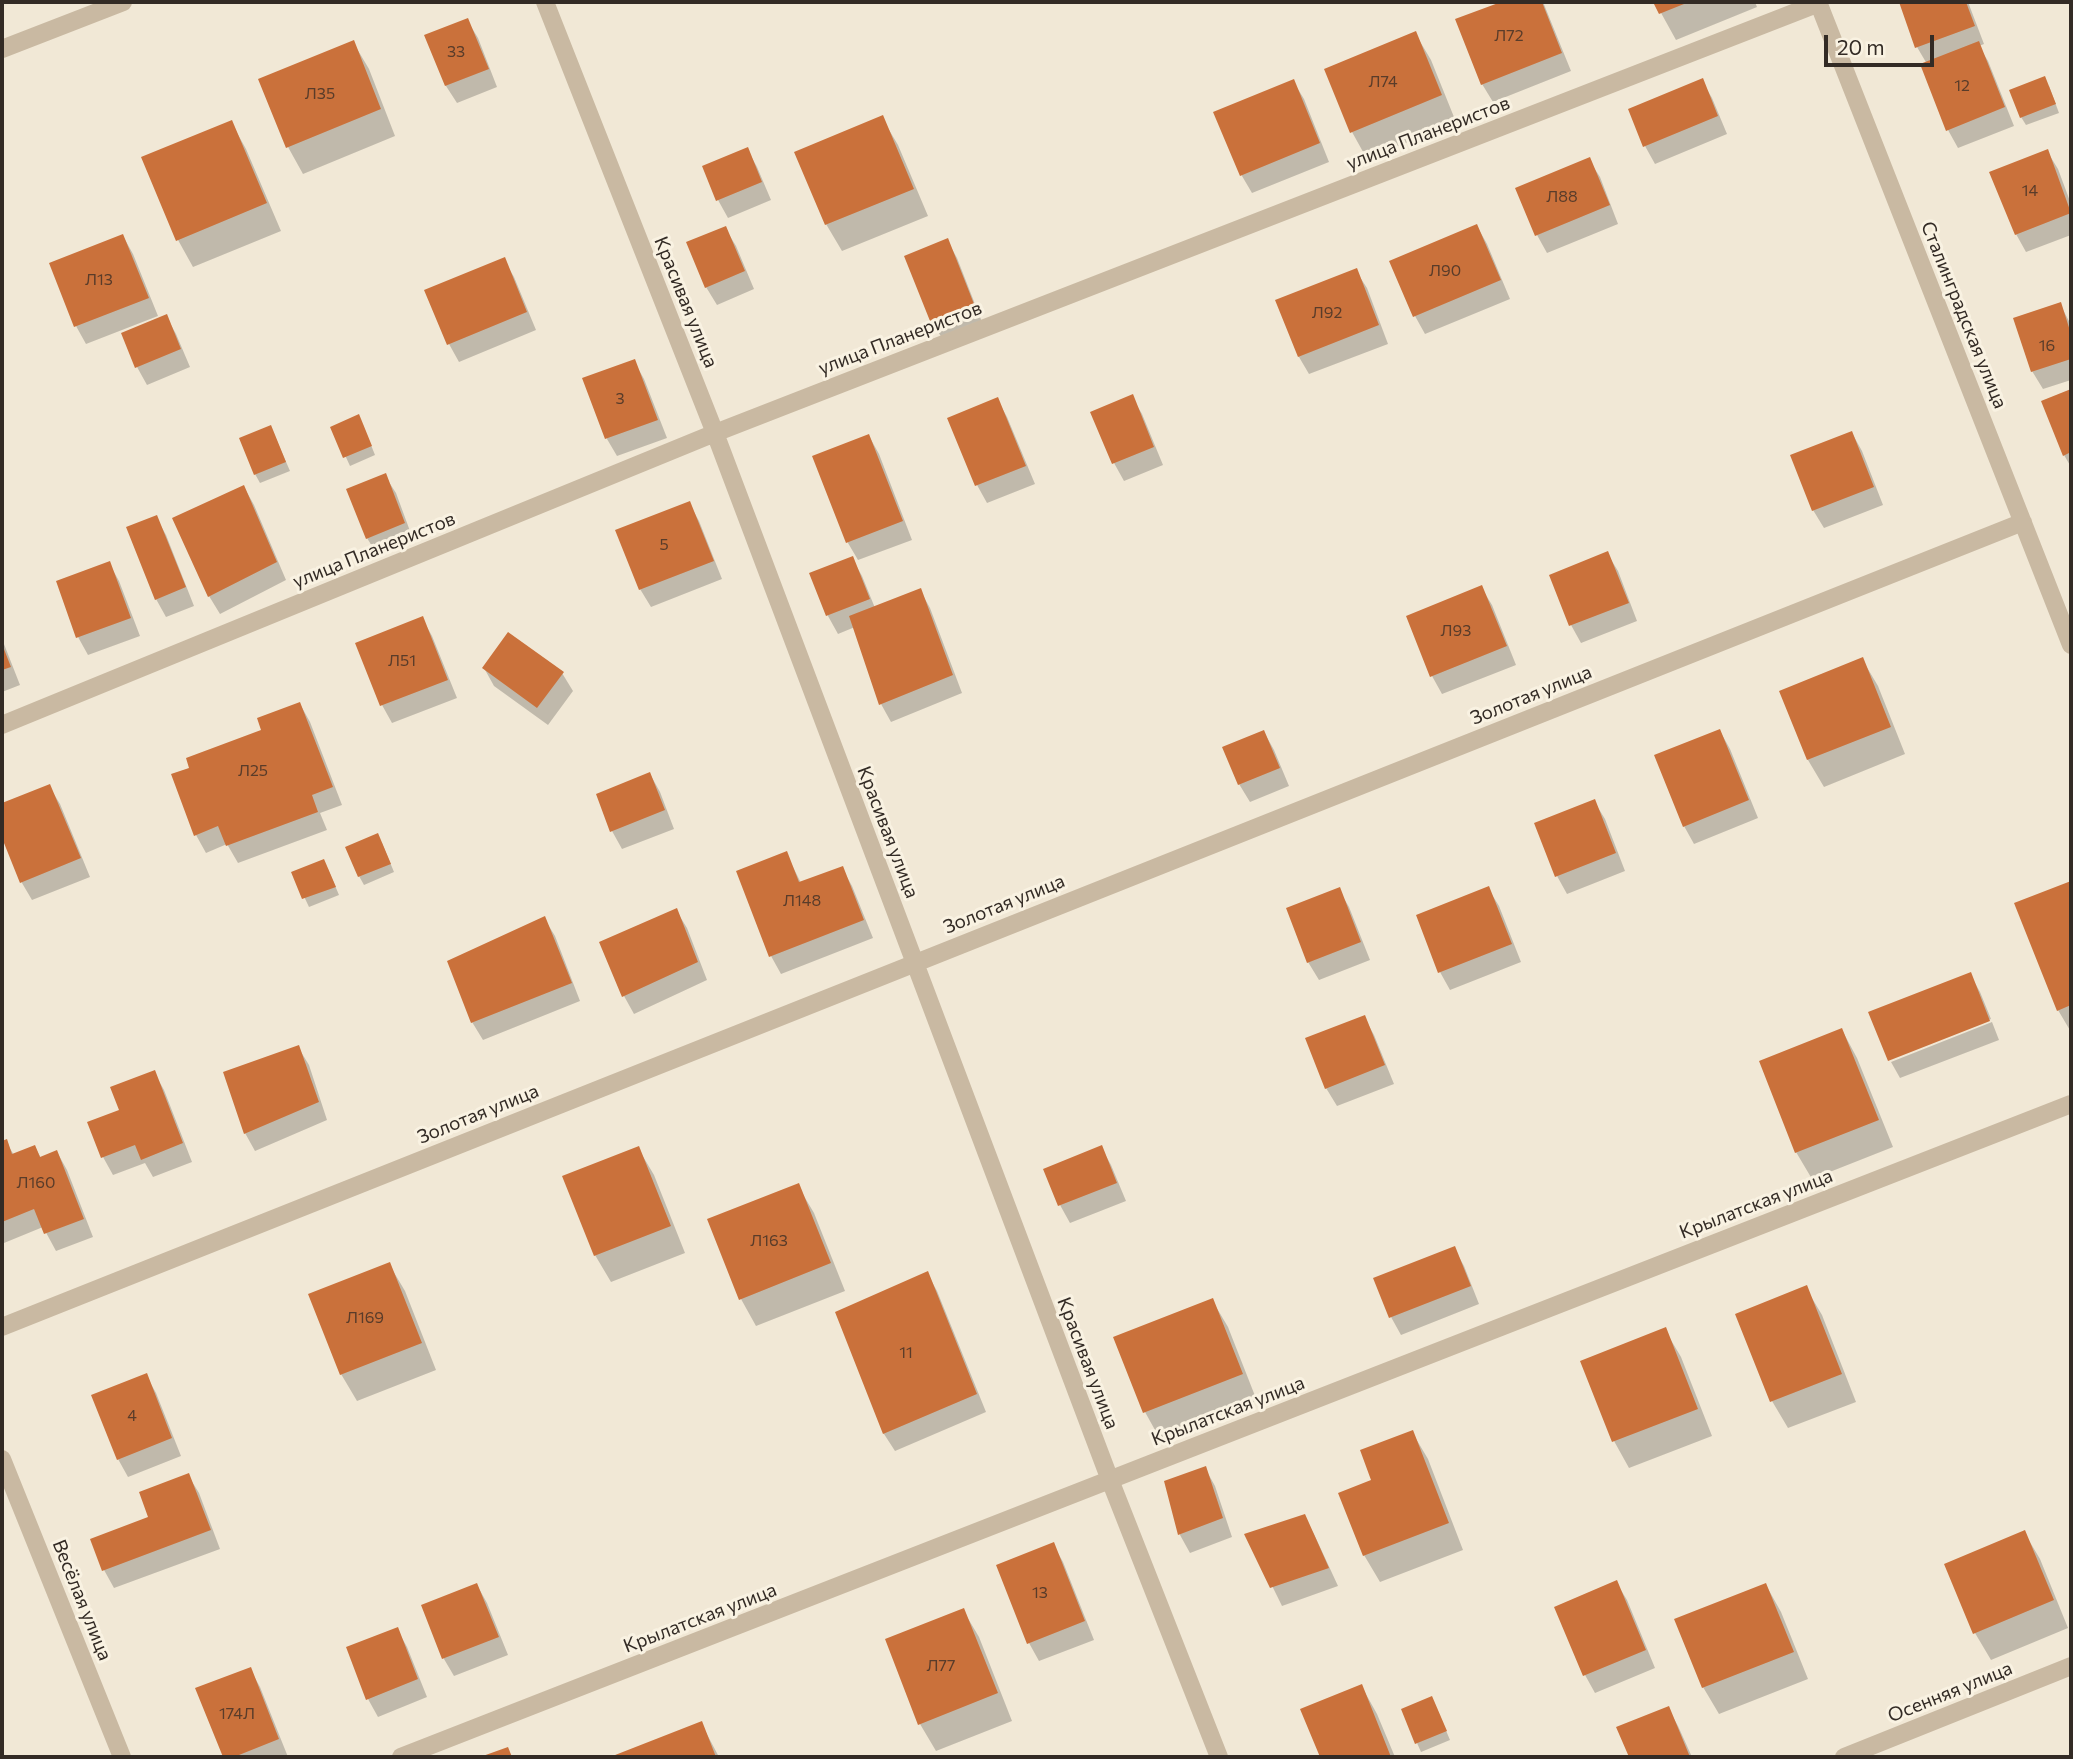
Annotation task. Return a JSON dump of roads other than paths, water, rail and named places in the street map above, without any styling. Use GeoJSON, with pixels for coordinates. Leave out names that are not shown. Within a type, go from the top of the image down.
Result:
{"type":"FeatureCollection","features":[{"type":"Feature","properties":{"kind":"street"},"geometry":{"type":"LineString","coordinates":[[2,49],[123,2]]}},
{"type":"Feature","properties":{"kind":"street","name":"Красивая улица"},"geometry":{"type":"LineString","coordinates":[[545,2],[715,433],[1110,1480],[1219,1757]]}},
{"type":"Feature","properties":{"kind":"street","name":"улица Планеристов"},"geometry":{"type":"LineString","coordinates":[[2,725],[715,433],[1818,3]]}},
{"type":"Feature","properties":{"kind":"street","name":"Сталинградская улица"},"geometry":{"type":"LineString","coordinates":[[1818,3],[2071,645]]}},
{"type":"Feature","properties":{"kind":"street","name":"Золотая улица"},"geometry":{"type":"LineString","coordinates":[[2,1327],[2023,522]]}},
{"type":"Feature","properties":{"kind":"street","name":"Крылатская улица"},"geometry":{"type":"LineString","coordinates":[[401,1757],[2071,1104]]}},
{"type":"Feature","properties":{"kind":"street","name":"Весёлая улица"},"geometry":{"type":"LineString","coordinates":[[2,1460],[122,1757]]}},
{"type":"Feature","properties":{"kind":"street","name":"Осенняя улица"},"geometry":{"type":"LineString","coordinates":[[1844,1757],[2071,1666]]}}]}
